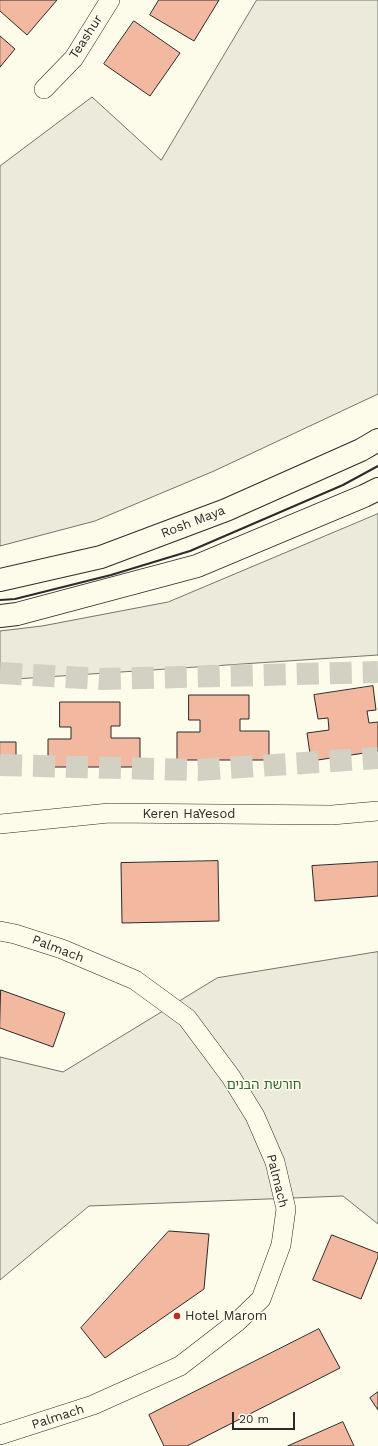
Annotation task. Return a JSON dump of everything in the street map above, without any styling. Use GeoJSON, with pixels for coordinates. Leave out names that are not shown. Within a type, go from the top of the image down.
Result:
{"type":"FeatureCollection","features":[{"type":"Feature","properties":{"kind":"street","name":"Teashur"},"geometry":{"type":"LineString","coordinates":[[44,89],[74,58],[110,0]]}},
{"type":"Feature","properties":{"kind":"street","name":"Rosh Maya"},"geometry":{"type":"LineString","coordinates":[[0,580],[101,557],[226,510],[361,450],[378,440]]}},
{"type":"Feature","properties":{"kind":"street"},"geometry":{"type":"LineString","coordinates":[[0,616],[17,614],[197,566],[378,489]]}},
{"type":"Feature","properties":{"kind":"street","name":"Keren HaYesod"},"geometry":{"type":"LineString","coordinates":[[0,824],[109,813],[332,814],[378,811]]}},
{"type":"Feature","properties":{"kind":"street","name":"Palmach"},"geometry":{"type":"LineString","coordinates":[[0,931],[15,934],[62,950],[135,980],[187,1018],[231,1077],[256,1116],[275,1162],[286,1208],[281,1245],[260,1298],[237,1322],[180,1366],[93,1405],[0,1435]]}},
{"type":"Feature","properties":{"kind":"green space"},"geometry":{"type":"Polygon","coordinates":[[[257,0],[378,0],[378,394],[214,471],[95,521],[0,546],[0,166],[92,97],[161,160],[257,0]]]}},
{"type":"Feature","properties":{"kind":"green space"},"geometry":{"type":"Polygon","coordinates":[[[378,514],[378,655],[0,680],[0,631],[42,626],[168,602],[378,514]]]}},
{"type":"Feature","properties":{"kind":"green space","name":"חורשת הבנים"},"geometry":{"type":"Polygon","coordinates":[[[378,952],[378,1224],[343,1196],[89,1206],[0,1280],[0,1057],[63,1072],[217,978],[378,952]]]}},
{"type":"Feature","properties":{"kind":"building"},"geometry":{"type":"Polygon","coordinates":[[[0,0],[57,0],[27,35],[0,11],[0,0]]]}},
{"type":"Feature","properties":{"kind":"building"},"geometry":{"type":"Polygon","coordinates":[[[159,0],[219,0],[194,41],[150,15],[159,0]]]}},
{"type":"Feature","properties":{"kind":"building"},"geometry":{"type":"Polygon","coordinates":[[[134,21],[180,53],[150,96],[104,64],[134,21]]]}},
{"type":"Feature","properties":{"kind":"building"},"geometry":{"type":"Polygon","coordinates":[[[0,36],[15,49],[0,67],[0,36]]]}},
{"type":"Feature","properties":{"kind":"building"},"geometry":{"type":"Polygon","coordinates":[[[373,686],[376,710],[367,711],[369,723],[378,722],[378,751],[311,761],[307,733],[329,730],[328,718],[318,719],[314,695],[373,686]]]}},
{"type":"Feature","properties":{"kind":"building"},"geometry":{"type":"Polygon","coordinates":[[[189,695],[249,695],[249,719],[240,719],[240,731],[269,731],[269,760],[177,760],[177,732],[200,732],[200,720],[189,720],[189,695]]]}},
{"type":"Feature","properties":{"kind":"building"},"geometry":{"type":"Polygon","coordinates":[[[60,702],[120,702],[120,726],[111,726],[111,738],[140,738],[140,767],[48,767],[48,739],[71,739],[71,727],[60,727],[60,702]]]}},
{"type":"Feature","properties":{"kind":"building"},"geometry":{"type":"Polygon","coordinates":[[[0,742],[16,742],[16,771],[0,771],[0,742]]]}},
{"type":"Feature","properties":{"kind":"building"},"geometry":{"type":"Polygon","coordinates":[[[218,861],[219,921],[122,923],[121,863],[218,861]]]}},
{"type":"Feature","properties":{"kind":"building"},"geometry":{"type":"Polygon","coordinates":[[[378,862],[378,896],[315,901],[312,866],[378,862]]]}},
{"type":"Feature","properties":{"kind":"building"},"geometry":{"type":"Polygon","coordinates":[[[1,990],[65,1013],[53,1047],[0,1028],[1,990]]]}},
{"type":"Feature","properties":{"kind":"building"},"geometry":{"type":"Polygon","coordinates":[[[169,1231],[209,1234],[204,1289],[105,1358],[81,1328],[169,1231]]]}},
{"type":"Feature","properties":{"kind":"building"},"geometry":{"type":"Polygon","coordinates":[[[332,1235],[378,1253],[378,1257],[361,1299],[313,1280],[332,1235]]]}},
{"type":"Feature","properties":{"kind":"building"},"geometry":{"type":"Polygon","coordinates":[[[319,1329],[340,1368],[187,1446],[164,1446],[149,1415],[319,1329]]]}},
{"type":"Feature","properties":{"kind":"building"},"geometry":{"type":"Polygon","coordinates":[[[378,1392],[378,1410],[370,1398],[378,1392]]]}},
{"type":"Feature","properties":{"kind":"building"},"geometry":{"type":"Polygon","coordinates":[[[343,1422],[354,1446],[288,1446],[343,1422]]]}},
{"type":"Feature","properties":{"kind":"tunnel"},"geometry":{"type":"LineString","coordinates":[[0,673],[101,679],[378,672]]}},
{"type":"Feature","properties":{"kind":"tunnel"},"geometry":{"type":"LineString","coordinates":[[0,765],[198,770],[378,758]]}},
{"type":"Feature","properties":{"kind":"wall"},"geometry":{"type":"LineString","coordinates":[[0,600],[15,599],[111,575],[190,551],[343,485],[378,466]]}},
{"type":"Feature","properties":{"kind":"place","name":"Hotel Marom"},"geometry":{"type":"Point","coordinates":[177,1316]}}]}
